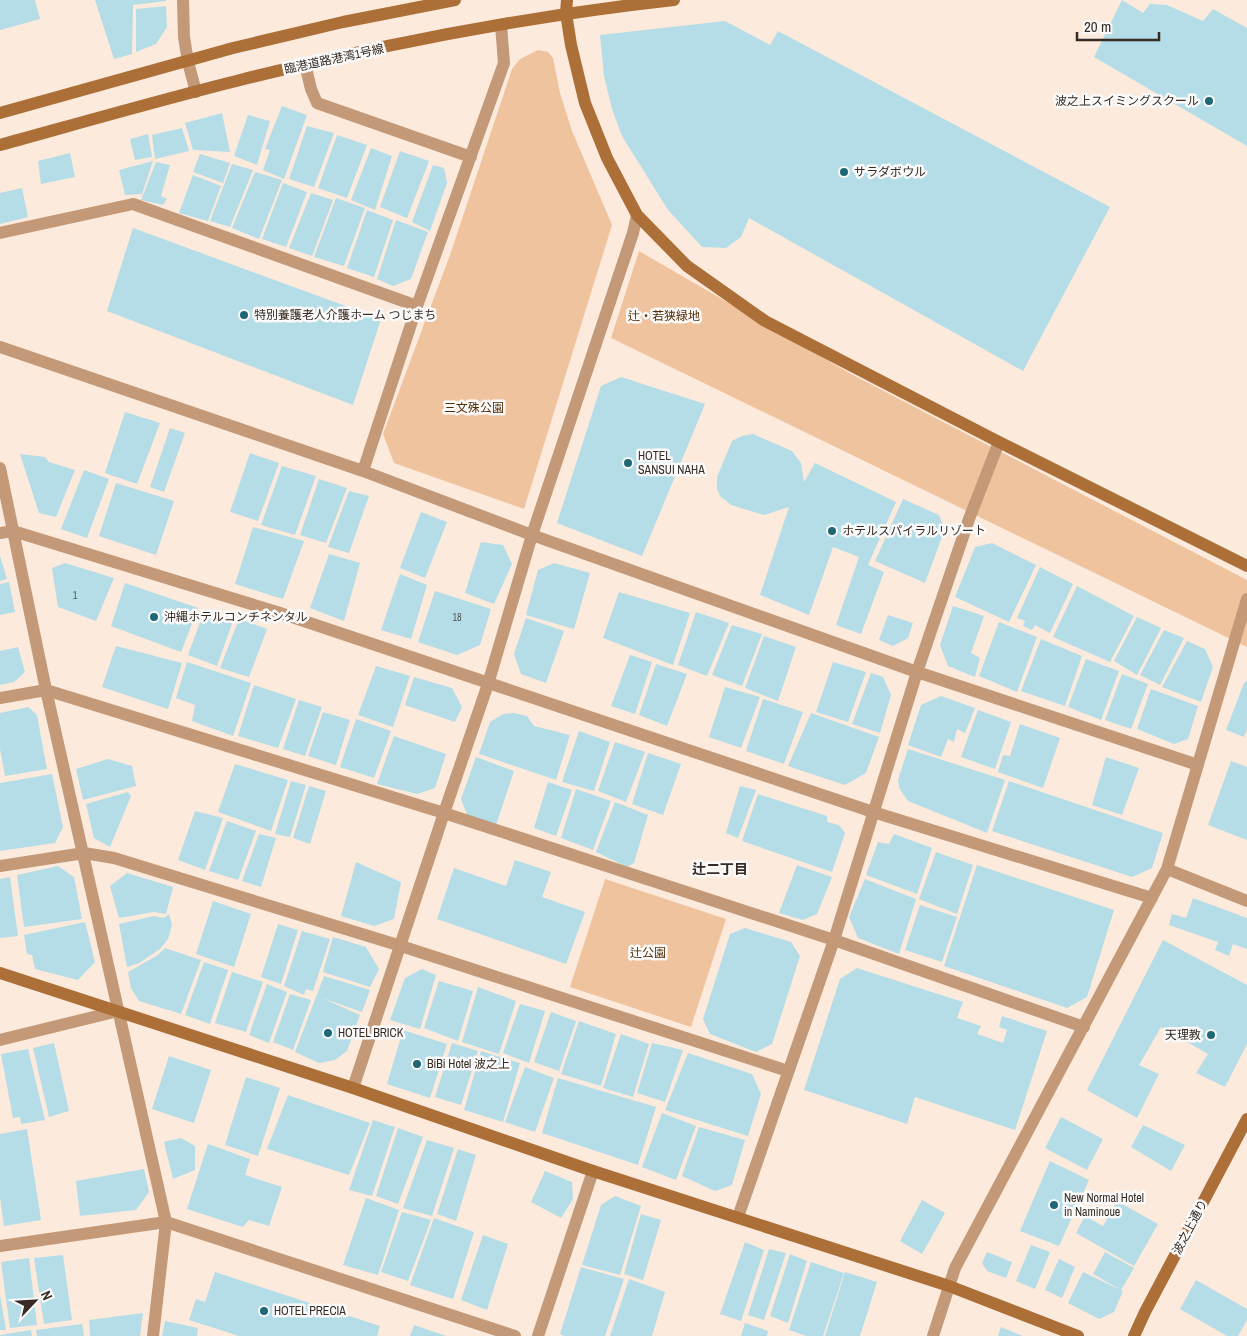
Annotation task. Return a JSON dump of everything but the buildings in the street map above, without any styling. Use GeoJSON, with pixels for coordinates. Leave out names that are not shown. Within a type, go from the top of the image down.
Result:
{"type":"FeatureCollection","features":[{"type":"Feature","properties":{"kind":"street"},"geometry":{"type":"LineString","coordinates":[[183,0],[184,37],[196,92]]}},
{"type":"Feature","properties":{"kind":"street"},"geometry":{"type":"LineString","coordinates":[[0,112],[188,62],[233,48],[343,22],[455,0]]}},
{"type":"Feature","properties":{"kind":"street"},"geometry":{"type":"LineString","coordinates":[[567,0],[566,13],[571,45],[585,103],[607,158],[637,215],[687,266],[765,321],[999,442],[1247,566]]}},
{"type":"Feature","properties":{"kind":"street","name":"臨港道路港湾1号線"},"geometry":{"type":"LineString","coordinates":[[0,145],[305,64],[566,13],[674,0]]}},
{"type":"Feature","properties":{"kind":"street"},"geometry":{"type":"LineString","coordinates":[[363,471],[417,306],[504,62],[501,25]]}},
{"type":"Feature","properties":{"kind":"street"},"geometry":{"type":"LineString","coordinates":[[305,64],[311,89],[317,103],[471,157]]}},
{"type":"Feature","properties":{"kind":"street"},"geometry":{"type":"LineString","coordinates":[[0,233],[133,204],[417,306]]}},
{"type":"Feature","properties":{"kind":"street"},"geometry":{"type":"LineString","coordinates":[[354,1088],[488,684],[532,535],[637,215]]}},
{"type":"Feature","properties":{"kind":"street"},"geometry":{"type":"LineString","coordinates":[[0,346],[363,471],[532,535],[917,672],[1198,765]]}},
{"type":"Feature","properties":{"kind":"street"},"geometry":{"type":"LineString","coordinates":[[738,1217],[834,940],[917,672],[969,519],[999,442]]}},
{"type":"Feature","properties":{"kind":"street"},"geometry":{"type":"LineString","coordinates":[[0,468],[46,690],[166,1222],[153,1336]]}},
{"type":"Feature","properties":{"kind":"street"},"geometry":{"type":"LineString","coordinates":[[0,533],[13,531],[277,612],[873,812],[1152,898]]}},
{"type":"Feature","properties":{"kind":"street"},"geometry":{"type":"LineString","coordinates":[[933,1336],[955,1268],[1167,869],[1247,599]]}},
{"type":"Feature","properties":{"kind":"street"},"geometry":{"type":"LineString","coordinates":[[0,698],[46,690],[444,813],[834,940],[1084,1027]]}},
{"type":"Feature","properties":{"kind":"street"},"geometry":{"type":"LineString","coordinates":[[0,866],[84,853],[114,858],[401,946],[788,1071]]}},
{"type":"Feature","properties":{"kind":"street"},"geometry":{"type":"LineString","coordinates":[[1167,869],[1247,902]]}},
{"type":"Feature","properties":{"kind":"street"},"geometry":{"type":"LineString","coordinates":[[0,974],[354,1088],[593,1171],[949,1286],[1078,1336]]}},
{"type":"Feature","properties":{"kind":"street"},"geometry":{"type":"LineString","coordinates":[[0,1040],[118,1011]]}},
{"type":"Feature","properties":{"kind":"street","name":"波之上通り"},"geometry":{"type":"LineString","coordinates":[[1134,1336],[1247,1119]]}},
{"type":"Feature","properties":{"kind":"street"},"geometry":{"type":"LineString","coordinates":[[538,1336],[593,1171]]}},
{"type":"Feature","properties":{"kind":"street"},"geometry":{"type":"LineString","coordinates":[[0,1246],[166,1222],[515,1336]]}},
{"type":"Feature","properties":{"kind":"green space","name":"三文殊公園"},"geometry":{"type":"Polygon","coordinates":[[[538,50],[548,52],[553,58],[560,93],[572,131],[612,225],[524,509],[394,463],[383,434],[450,255],[512,69],[520,59],[538,50]]]}},
{"type":"Feature","properties":{"kind":"green space","name":"辻・若狭緑地"},"geometry":{"type":"Polygon","coordinates":[[[639,251],[851,374],[1247,580],[1247,647],[611,338],[639,251]]]}},
{"type":"Feature","properties":{"kind":"green space","name":"辻公園"},"geometry":{"type":"Polygon","coordinates":[[[605,879],[726,919],[691,1027],[570,987],[605,879]]]}},
{"type":"Feature","properties":{"kind":"place","name":"波之上スイミングスクール"},"geometry":{"type":"Point","coordinates":[1209,101]}},
{"type":"Feature","properties":{"kind":"place","name":"サラダボウル"},"geometry":{"type":"Point","coordinates":[844,172]}},
{"type":"Feature","properties":{"kind":"place","name":"特別養護老人介護ホーム つじまち"},"geometry":{"type":"Point","coordinates":[244,315]}},
{"type":"Feature","properties":{"kind":"place","name":"HOTEL SANSUI NAHA"},"geometry":{"type":"Point","coordinates":[628,463]}},
{"type":"Feature","properties":{"kind":"place","name":"ホテルスパイラルリゾート"},"geometry":{"type":"Point","coordinates":[832,531]}},
{"type":"Feature","properties":{"kind":"place","name":"沖縄ホテルコンチネンタル"},"geometry":{"type":"Point","coordinates":[154,617]}},
{"type":"Feature","properties":{"kind":"place","name":"HOTEL BRICK"},"geometry":{"type":"Point","coordinates":[328,1033]}},
{"type":"Feature","properties":{"kind":"place","name":"天理教"},"geometry":{"type":"Point","coordinates":[1211,1035]}},
{"type":"Feature","properties":{"kind":"place","name":"BiBi Hotel 波之上"},"geometry":{"type":"Point","coordinates":[417,1064]}},
{"type":"Feature","properties":{"kind":"place","name":"New Normal Hotel in Naminoue"},"geometry":{"type":"Point","coordinates":[1054,1205]}},
{"type":"Feature","properties":{"kind":"place","name":"HOTEL PRECIA"},"geometry":{"type":"Point","coordinates":[264,1311]}},
{"type":"Feature","properties":{"kind":"district","name":"辻二丁目"},"geometry":{"type":"Point","coordinates":[720,869]}}]}
